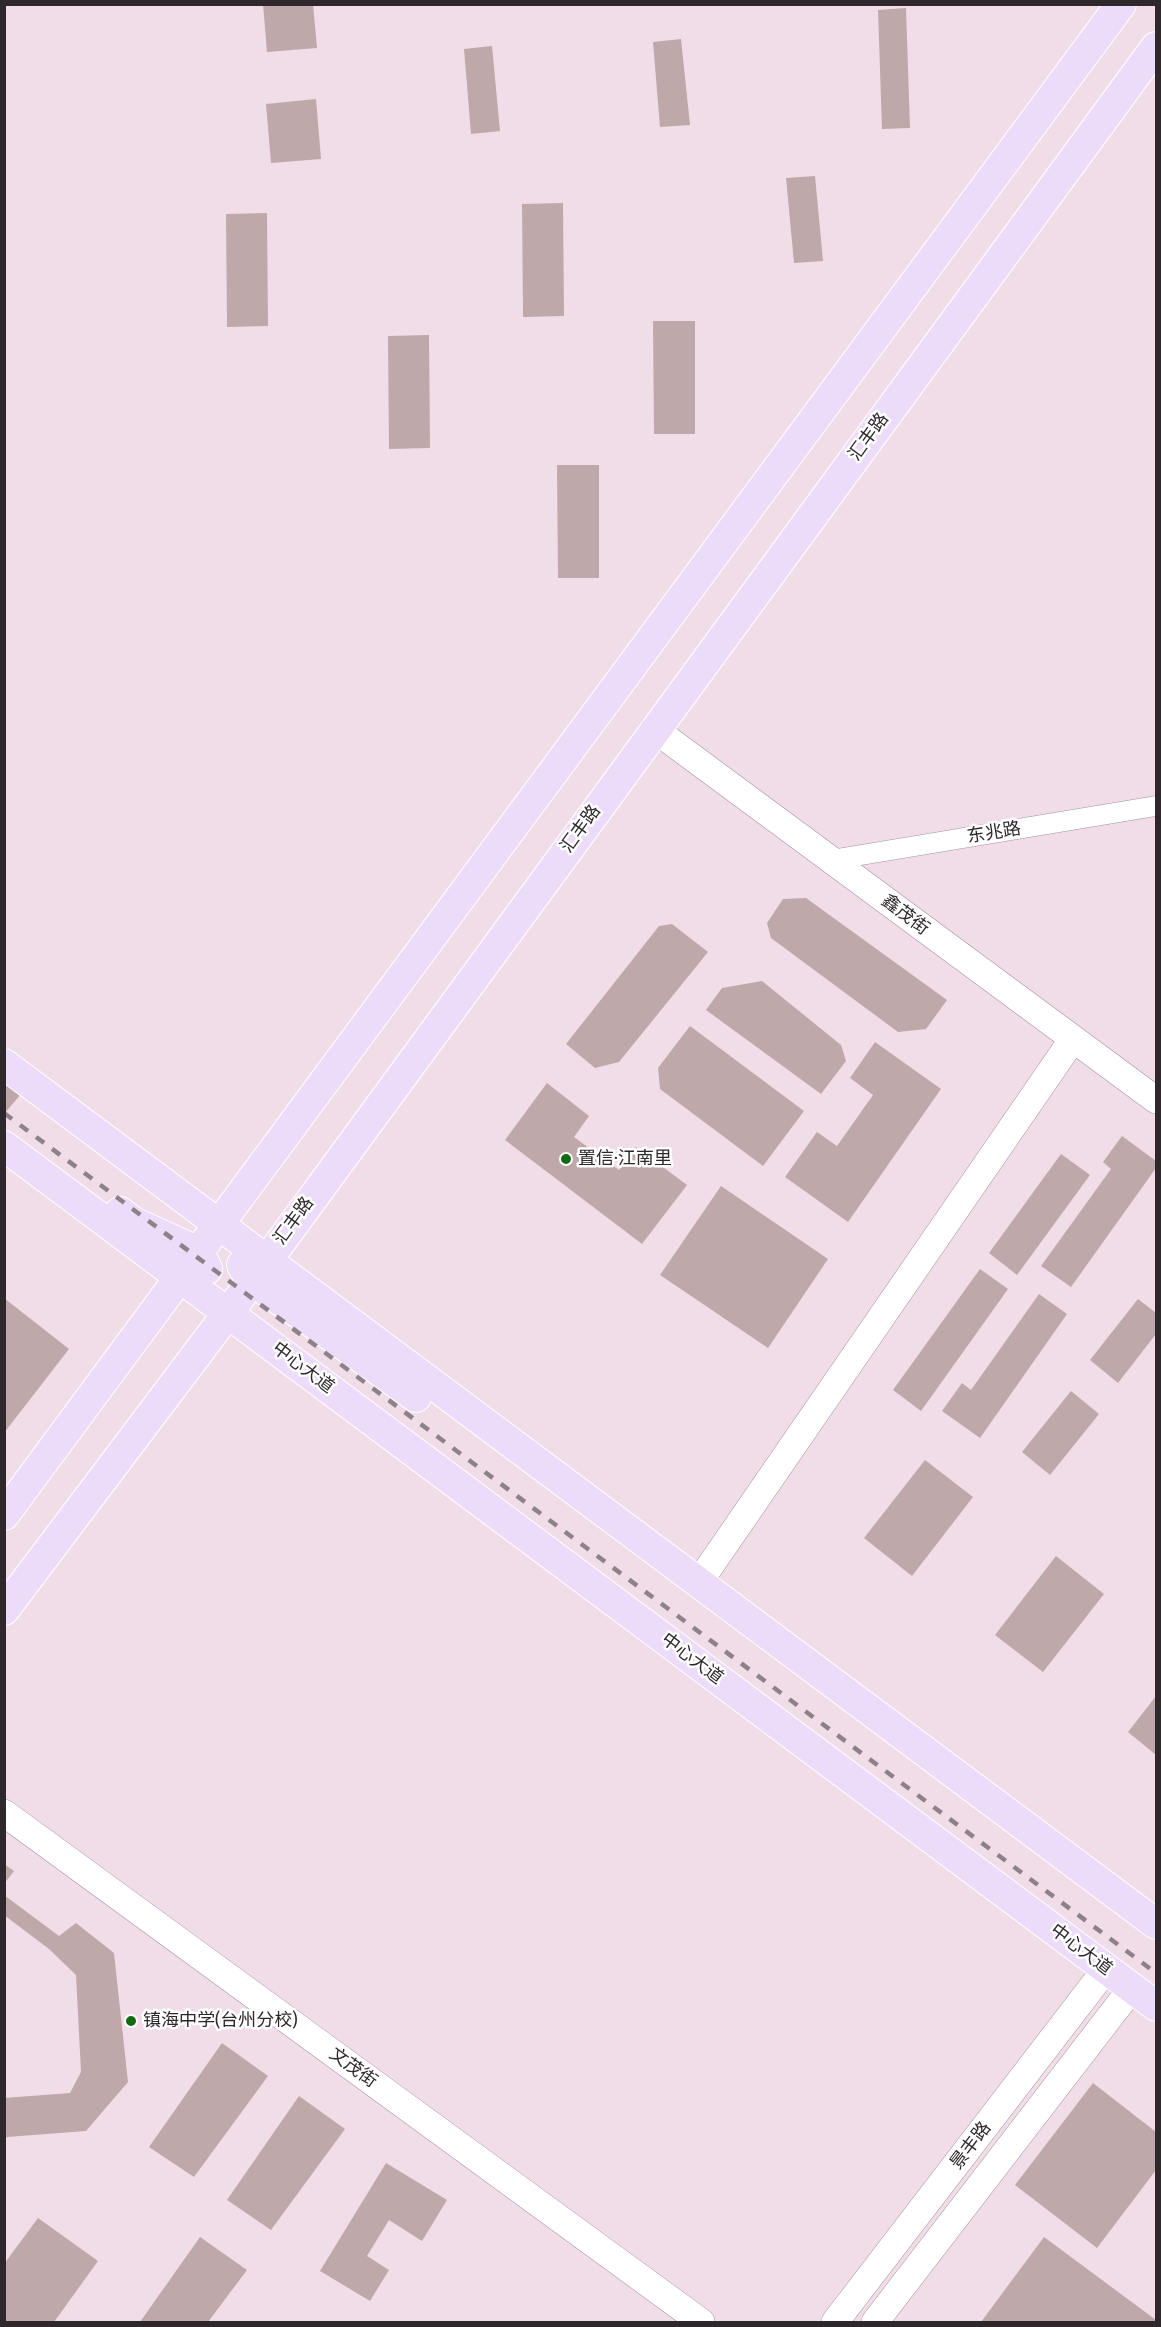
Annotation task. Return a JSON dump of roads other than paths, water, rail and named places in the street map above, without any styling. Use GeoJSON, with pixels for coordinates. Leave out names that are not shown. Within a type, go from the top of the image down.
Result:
{"type":"FeatureCollection","features":[{"type":"Feature","properties":{"kind":"main road"},"geometry":{"type":"LineString","coordinates":[[4,1515],[1121,4]]}},
{"type":"Feature","properties":{"kind":"main road","name":"汇丰路"},"geometry":{"type":"LineString","coordinates":[[4,1610],[259,1270],[1156,47]]}},
{"type":"Feature","properties":{"kind":"main road"},"geometry":{"type":"LineString","coordinates":[[4,1064],[218,1224],[259,1270],[316,1324],[428,1406],[538,1462]]}},
{"type":"Feature","properties":{"kind":"main road"},"geometry":{"type":"LineString","coordinates":[[4,1083],[151,1191],[185,1199]]}},
{"type":"Feature","properties":{"kind":"main road","name":"中心大道"},"geometry":{"type":"LineString","coordinates":[[4,1125],[134,1222],[199,1252],[227,1312]]}},
{"type":"Feature","properties":{"kind":"main road","name":"中心大道"},"geometry":{"type":"LineString","coordinates":[[4,1146],[1156,2006]]}},
{"type":"Feature","properties":{"kind":"main road","name":"中心大道"},"geometry":{"type":"LineString","coordinates":[[134,1222],[180,1277]]}},
{"type":"Feature","properties":{"kind":"main road"},"geometry":{"type":"LineString","coordinates":[[259,1270],[538,1462],[1156,1924]]}},
{"type":"Feature","properties":{"kind":"main road"},"geometry":{"type":"LineString","coordinates":[[295,1362],[282,1337],[286,1326],[295,1320],[316,1324]]}},
{"type":"Feature","properties":{"kind":"street","name":"鑫茂街"},"geometry":{"type":"LineString","coordinates":[[654,729],[1156,1100]]}},
{"type":"Feature","properties":{"kind":"street","name":"东兆路"},"geometry":{"type":"LineString","coordinates":[[831,860],[1156,806]]}},
{"type":"Feature","properties":{"kind":"street"},"geometry":{"type":"LineString","coordinates":[[699,1582],[1073,1039]]}},
{"type":"Feature","properties":{"kind":"street","name":"文茂街"},"geometry":{"type":"LineString","coordinates":[[4,1813],[701,2322]]}},
{"type":"Feature","properties":{"kind":"street","name":"景丰路"},"geometry":{"type":"LineString","coordinates":[[835,2322],[1106,1968]]}},
{"type":"Feature","properties":{"kind":"street","name":"景丰路"},"geometry":{"type":"LineString","coordinates":[[875,2322],[1132,1988]]}},
{"type":"Feature","properties":{"kind":"railway"},"geometry":{"type":"LineString","coordinates":[[4,1113],[1156,1973]]}},
{"type":"Feature","properties":{"kind":"place","name":"置信·江南里"},"geometry":{"type":"Point","coordinates":[566,1159]}},
{"type":"Feature","properties":{"kind":"place","name":"镇海中学(台州分校)"},"geometry":{"type":"Point","coordinates":[131,2021]}}]}
